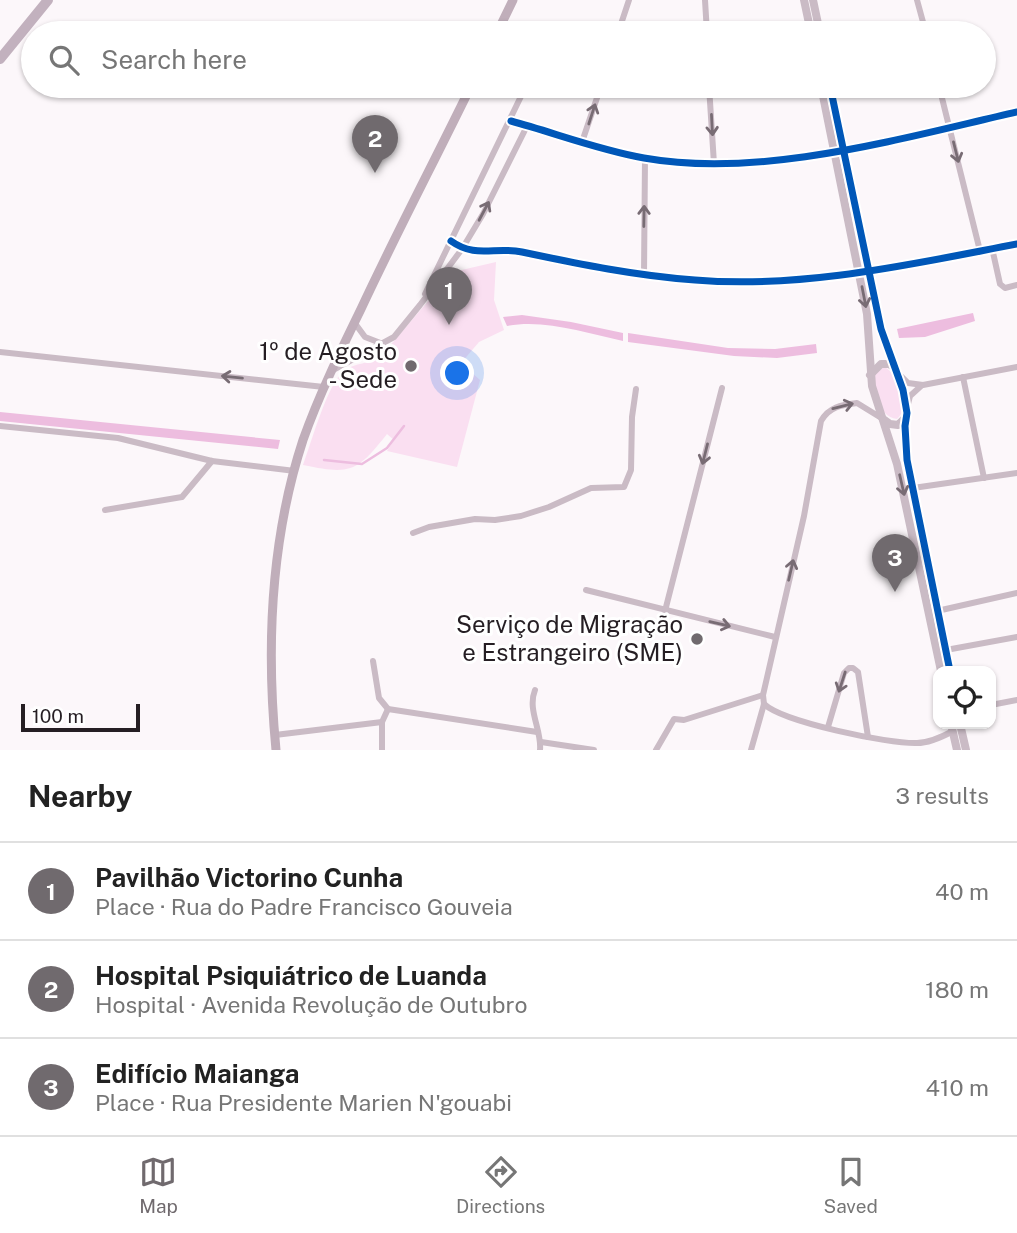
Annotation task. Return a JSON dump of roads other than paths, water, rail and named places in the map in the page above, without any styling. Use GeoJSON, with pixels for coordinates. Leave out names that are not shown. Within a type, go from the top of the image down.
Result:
{"type":"FeatureCollection","features":[{"type":"Feature","properties":{"kind":"main road"},"geometry":{"type":"LineString","coordinates":[[24,21],[40,0]]}},
{"type":"Feature","properties":{"kind":"main road"},"geometry":{"type":"LineString","coordinates":[[31,21],[48,0]]}},
{"type":"Feature","properties":{"kind":"main road"},"geometry":{"type":"LineString","coordinates":[[503,21],[513,0]]}},
{"type":"Feature","properties":{"kind":"main road"},"geometry":{"type":"LineString","coordinates":[[0,51],[21,24]]}},
{"type":"Feature","properties":{"kind":"main road"},"geometry":{"type":"LineString","coordinates":[[0,60],[21,34]]}},
{"type":"Feature","properties":{"kind":"main road"},"geometry":{"type":"LineString","coordinates":[[276,750],[270,676],[271,607],[280,539],[295,471],[330,373],[465,98]]}},
{"type":"Feature","properties":{"kind":"street"},"geometry":{"type":"LineString","coordinates":[[622,21],[629,0]]}},
{"type":"Feature","properties":{"kind":"street"},"geometry":{"type":"LineString","coordinates":[[705,0],[706,21]]}},
{"type":"Feature","properties":{"kind":"street"},"geometry":{"type":"LineString","coordinates":[[804,0],[808,21]]}},
{"type":"Feature","properties":{"kind":"street"},"geometry":{"type":"LineString","coordinates":[[813,0],[817,21]]}},
{"type":"Feature","properties":{"kind":"street"},"geometry":{"type":"LineString","coordinates":[[917,0],[923,21]]}},
{"type":"Feature","properties":{"kind":"street"},"geometry":{"type":"LineString","coordinates":[[420,305],[521,98]]}},
{"type":"Feature","properties":{"kind":"street"},"geometry":{"type":"LineString","coordinates":[[582,142],[597,98]]}},
{"type":"Feature","properties":{"kind":"street"},"geometry":{"type":"LineString","coordinates":[[710,98],[714,164]]}},
{"type":"Feature","properties":{"kind":"street"},"geometry":{"type":"LineString","coordinates":[[824,98],[839,150]]}},
{"type":"Feature","properties":{"kind":"street"},"geometry":{"type":"LineString","coordinates":[[751,750],[764,704],[763,695],[775,637],[804,516],[821,421],[833,408],[857,403],[890,424],[898,425],[907,413],[903,390],[863,271],[832,98]]}},
{"type":"Feature","properties":{"kind":"street"},"geometry":{"type":"LineString","coordinates":[[942,98],[980,251]]}},
{"type":"Feature","properties":{"kind":"street"},"geometry":{"type":"LineString","coordinates":[[511,121],[645,158],[714,164],[770,161],[839,150],[1017,112]]}},
{"type":"Feature","properties":{"kind":"street"},"geometry":{"type":"LineString","coordinates":[[330,373],[394,337],[420,305],[462,249],[483,214],[527,125]]}},
{"type":"Feature","properties":{"kind":"street"},"geometry":{"type":"LineString","coordinates":[[644,275],[645,158]]}},
{"type":"Feature","properties":{"kind":"street"},"geometry":{"type":"LineString","coordinates":[[451,241],[462,249],[480,252],[517,251],[644,275],[697,281],[754,281],[863,271],[1017,244]]}},
{"type":"Feature","properties":{"kind":"street"},"geometry":{"type":"LineString","coordinates":[[992,248],[1000,285],[1005,288],[1017,285]]}},
{"type":"Feature","properties":{"kind":"street"},"geometry":{"type":"LineString","coordinates":[[863,271],[874,397],[897,464],[940,666]]}},
{"type":"Feature","properties":{"kind":"street"},"geometry":{"type":"LineString","coordinates":[[354,322],[365,337],[383,344]]}},
{"type":"Feature","properties":{"kind":"street"},"geometry":{"type":"LineString","coordinates":[[0,352],[324,387]]}},
{"type":"Feature","properties":{"kind":"street"},"geometry":{"type":"LineString","coordinates":[[870,375],[881,365],[889,365],[908,383],[922,385]]}},
{"type":"Feature","properties":{"kind":"street"},"geometry":{"type":"LineString","coordinates":[[949,666],[907,460],[905,426],[909,396],[915,388],[922,385],[1017,366]]}},
{"type":"Feature","properties":{"kind":"street"},"geometry":{"type":"LineString","coordinates":[[962,377],[984,478]]}},
{"type":"Feature","properties":{"kind":"street"},"geometry":{"type":"LineString","coordinates":[[665,611],[722,388]]}},
{"type":"Feature","properties":{"kind":"street"},"geometry":{"type":"LineString","coordinates":[[413,533],[429,527],[475,519],[495,520],[521,516],[549,508],[591,488],[624,486],[631,470],[632,417],[636,389]]}},
{"type":"Feature","properties":{"kind":"street"},"geometry":{"type":"LineString","coordinates":[[0,426],[118,438],[212,461],[295,471]]}},
{"type":"Feature","properties":{"kind":"street"},"geometry":{"type":"LineString","coordinates":[[105,510],[182,497],[212,461]]}},
{"type":"Feature","properties":{"kind":"street"},"geometry":{"type":"LineString","coordinates":[[913,488],[1017,473]]}},
{"type":"Feature","properties":{"kind":"street"},"geometry":{"type":"LineString","coordinates":[[586,590],[775,637]]}},
{"type":"Feature","properties":{"kind":"street"},"geometry":{"type":"LineString","coordinates":[[937,611],[1017,593]]}},
{"type":"Feature","properties":{"kind":"street"},"geometry":{"type":"LineString","coordinates":[[946,650],[1017,637]]}},
{"type":"Feature","properties":{"kind":"street"},"geometry":{"type":"LineString","coordinates":[[373,661],[379,698],[388,709],[537,732]]}},
{"type":"Feature","properties":{"kind":"street"},"geometry":{"type":"LineString","coordinates":[[828,727],[844,673],[853,668],[858,672],[868,737]]}},
{"type":"Feature","properties":{"kind":"street"},"geometry":{"type":"LineString","coordinates":[[535,690],[533,705],[541,742],[540,750]]}},
{"type":"Feature","properties":{"kind":"street"},"geometry":{"type":"LineString","coordinates":[[656,750],[674,719],[684,720],[763,695]]}},
{"type":"Feature","properties":{"kind":"street"},"geometry":{"type":"LineString","coordinates":[[996,704],[1017,700]]}},
{"type":"Feature","properties":{"kind":"street"},"geometry":{"type":"LineString","coordinates":[[764,704],[777,714],[868,737],[916,743],[933,740],[949,729]]}},
{"type":"Feature","properties":{"kind":"street"},"geometry":{"type":"LineString","coordinates":[[382,750],[382,722],[388,709]]}},
{"type":"Feature","properties":{"kind":"street"},"geometry":{"type":"LineString","coordinates":[[275,735],[382,722]]}},
{"type":"Feature","properties":{"kind":"street"},"geometry":{"type":"LineString","coordinates":[[952,729],[957,750]]}},
{"type":"Feature","properties":{"kind":"street"},"geometry":{"type":"LineString","coordinates":[[961,729],[966,750]]}},
{"type":"Feature","properties":{"kind":"street"},"geometry":{"type":"LineString","coordinates":[[541,742],[594,750]]}},
{"type":"Feature","properties":{"kind":"waterway"},"geometry":{"type":"LineString","coordinates":[[324,460],[362,464],[387,448],[404,426]]}},
{"type":"Feature","properties":{"kind":"place","name":"Hospital Psiquiátrico de Luanda"},"geometry":{"type":"Point","coordinates":[375,173]}},
{"type":"Feature","properties":{"kind":"place","name":"Pavilhão Victorino Cunha"},"geometry":{"type":"Point","coordinates":[449,325]}},
{"type":"Feature","properties":{"kind":"place","name":"1º de Agosto - Sede"},"geometry":{"type":"Point","coordinates":[411,366]}},
{"type":"Feature","properties":{"kind":"place","name":"Edifício Maianga"},"geometry":{"type":"Point","coordinates":[895,592]}},
{"type":"Feature","properties":{"kind":"place","name":"Serviço de Migração e Estrangeiro (SME)"},"geometry":{"type":"Point","coordinates":[697,639]}}]}
